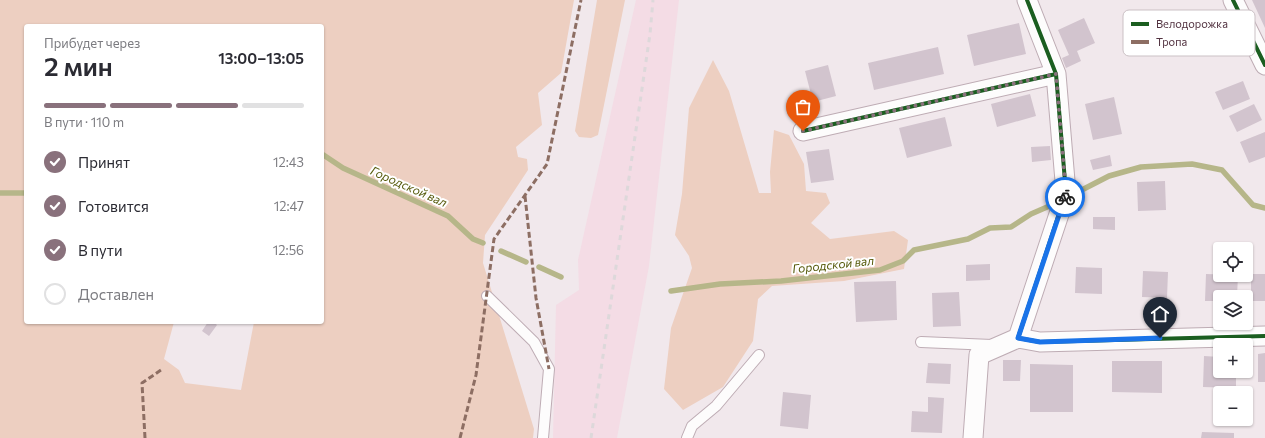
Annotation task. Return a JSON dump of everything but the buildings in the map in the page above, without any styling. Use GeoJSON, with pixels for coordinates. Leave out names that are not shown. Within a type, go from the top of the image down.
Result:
{"type":"FeatureCollection","features":[{"type":"Feature","properties":{"kind":"street"},"geometry":{"type":"LineString","coordinates":[[1010,342],[1066,193],[1056,74],[1027,0]]}},
{"type":"Feature","properties":{"kind":"street"},"geometry":{"type":"LineString","coordinates":[[1233,0],[1238,10]]}},
{"type":"Feature","properties":{"kind":"street"},"geometry":{"type":"LineString","coordinates":[[1255,45],[1265,65]]}},
{"type":"Feature","properties":{"kind":"street"},"geometry":{"type":"LineString","coordinates":[[803,131],[1056,74]]}},
{"type":"Feature","properties":{"kind":"street"},"geometry":{"type":"LineString","coordinates":[[973,438],[979,355],[1010,342],[1265,336]]}},
{"type":"Feature","properties":{"kind":"lane"},"geometry":{"type":"LineString","coordinates":[[487,296],[534,342],[549,369],[544,438]]}},
{"type":"Feature","properties":{"kind":"lane"},"geometry":{"type":"LineString","coordinates":[[921,342],[1010,342]]}},
{"type":"Feature","properties":{"kind":"lane"},"geometry":{"type":"LineString","coordinates":[[687,438],[692,426],[716,406],[759,355]]}},
{"type":"Feature","properties":{"kind":"shaded area"},"geometry":{"type":"Polygon","coordinates":[[[0,0],[574,0],[561,73],[538,93],[542,125],[516,147],[518,157],[527,159],[528,170],[485,235],[483,263],[534,429],[533,438],[0,438],[0,0]]]}},
{"type":"Feature","properties":{"kind":"shaded area"},"geometry":{"type":"Polygon","coordinates":[[[597,0],[625,0],[598,135],[591,138],[579,137],[575,131],[597,0]]]}},
{"type":"Feature","properties":{"kind":"shaded area"},"geometry":{"type":"Polygon","coordinates":[[[636,0],[679,0],[649,266],[617,438],[553,438],[556,305],[579,290],[578,260],[636,0]]]}},
{"type":"Feature","properties":{"kind":"shaded area"},"geometry":{"type":"Polygon","coordinates":[[[713,60],[729,91],[759,193],[771,193],[770,172],[774,130],[789,135],[804,164],[806,191],[826,193],[830,203],[811,223],[830,239],[894,231],[908,240],[904,269],[844,281],[772,286],[758,299],[753,341],[723,387],[683,410],[664,389],[671,328],[692,268],[689,256],[675,235],[682,194],[689,108],[713,60]]]}},
{"type":"Feature","properties":{"kind":"waterway","name":"Городской вал"},"geometry":{"type":"LineString","coordinates":[[324,155],[343,168],[448,216],[473,239],[483,243]]}},
{"type":"Feature","properties":{"kind":"waterway","name":"Городской вал"},"geometry":{"type":"LineString","coordinates":[[1072,195],[1109,176],[1141,167],[1192,164],[1222,170],[1253,205],[1265,208]]}},
{"type":"Feature","properties":{"kind":"waterway","name":"Городской вал"},"geometry":{"type":"LineString","coordinates":[[0,193],[24,193]]}},
{"type":"Feature","properties":{"kind":"waterway","name":"Городской вал"},"geometry":{"type":"LineString","coordinates":[[671,291],[720,284],[781,281],[880,270],[903,261],[914,250],[968,239],[990,228],[1011,227],[1031,214],[1054,204]]}},
{"type":"Feature","properties":{"kind":"waterway","name":"Городской вал"},"geometry":{"type":"LineString","coordinates":[[501,251],[526,262]]}},
{"type":"Feature","properties":{"kind":"waterway","name":"Городской вал"},"geometry":{"type":"LineString","coordinates":[[539,267],[561,277]]}},
{"type":"Feature","properties":{"kind":"railway"},"geometry":{"type":"LineString","coordinates":[[591,438],[650,34],[653,0]]}},
{"type":"Feature","properties":{"kind":"marked path"},"geometry":{"type":"LineString","coordinates":[[460,438],[476,375],[494,239],[547,164],[581,0]]}},
{"type":"Feature","properties":{"kind":"marked path"},"geometry":{"type":"LineString","coordinates":[[525,196],[536,298],[549,369]]}},
{"type":"Feature","properties":{"kind":"marked path"},"geometry":{"type":"LineString","coordinates":[[145,438],[142,383],[161,370]]}},
{"type":"Feature","properties":{"kind":"cycle path"},"geometry":{"type":"LineString","coordinates":[[1027,0],[1056,74],[1066,193],[1018,338],[1040,342],[1265,336]]}},
{"type":"Feature","properties":{"kind":"cycle path"},"geometry":{"type":"LineString","coordinates":[[1233,0],[1238,10]]}},
{"type":"Feature","properties":{"kind":"cycle path"},"geometry":{"type":"LineString","coordinates":[[1255,45],[1265,65]]}},
{"type":"Feature","properties":{"kind":"cycle path"},"geometry":{"type":"LineString","coordinates":[[803,131],[1056,74]]}},
{"type":"Feature","properties":{"kind":"way so far"},"geometry":{"type":"LineString","coordinates":[[803,131],[1056,74],[1066,193],[1065,197]]}},
{"type":"Feature","properties":{"kind":"route"},"geometry":{"type":"LineString","coordinates":[[1065,197],[1018,338],[1040,342],[1160,338]]}}]}
